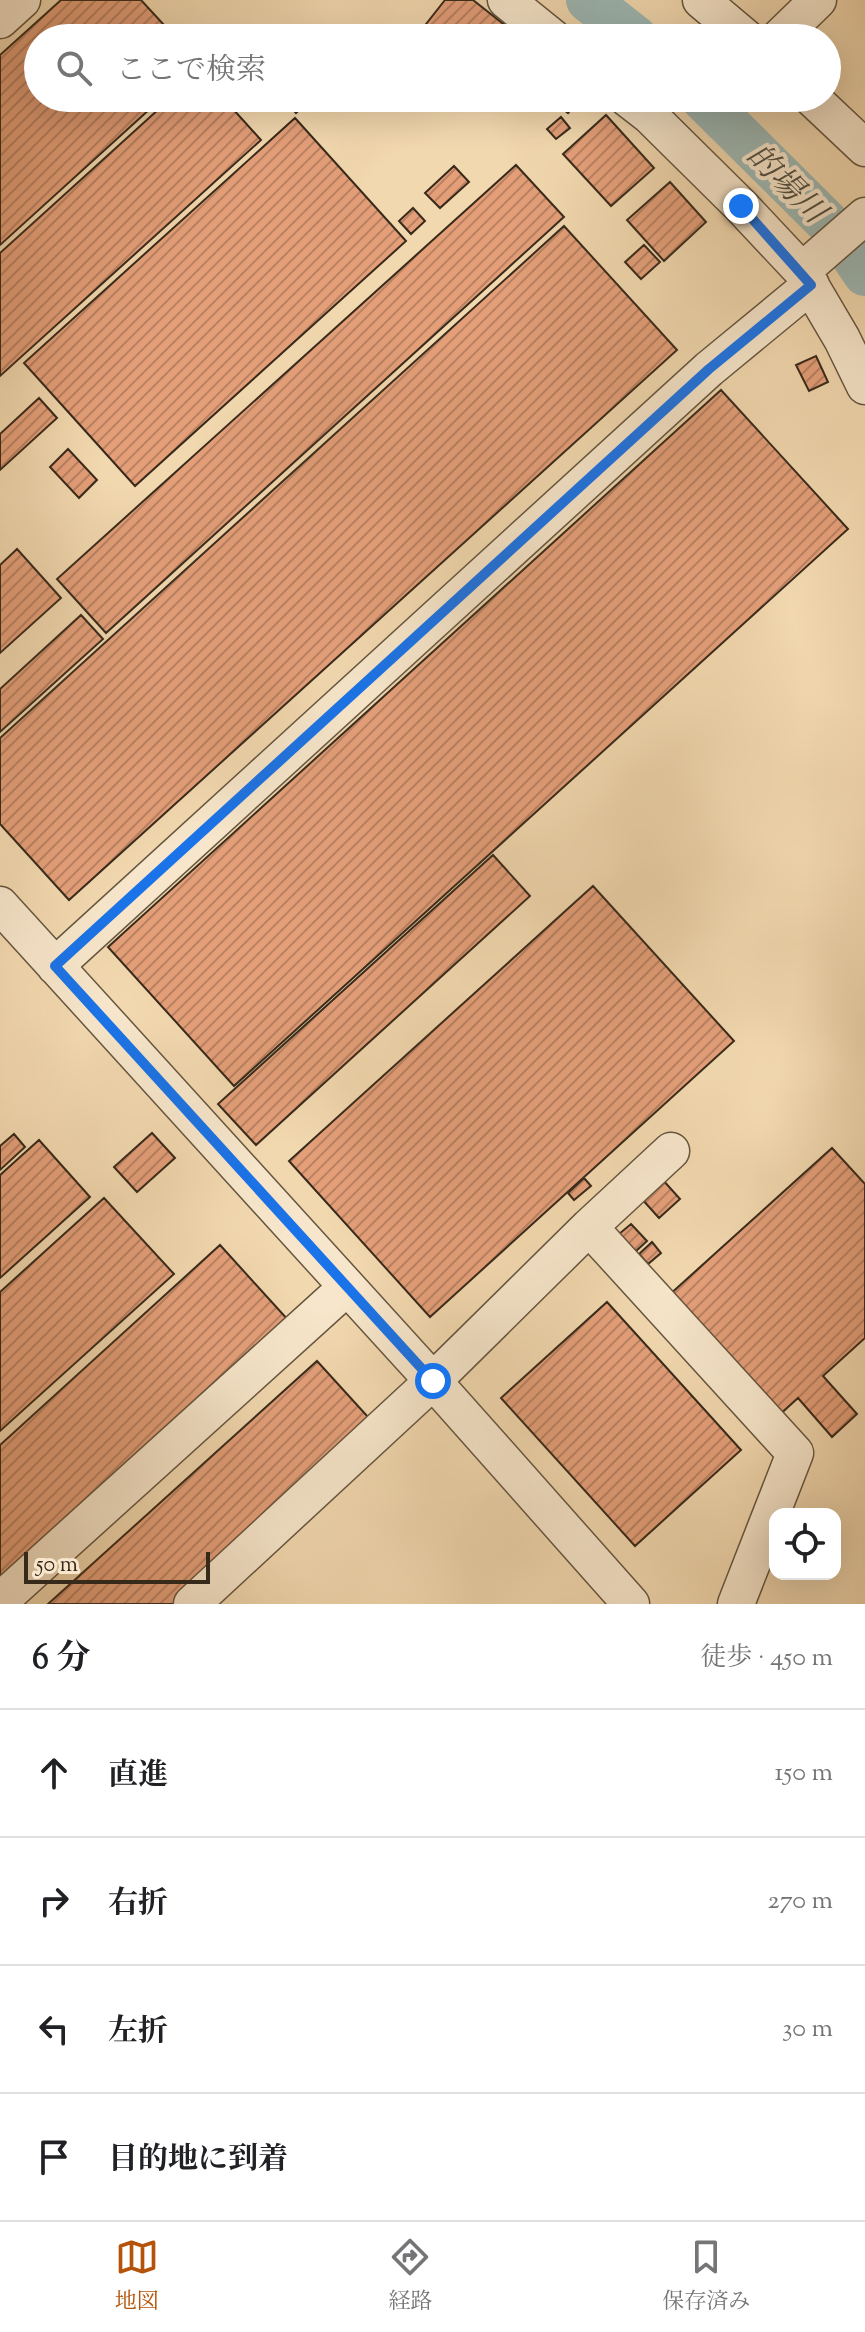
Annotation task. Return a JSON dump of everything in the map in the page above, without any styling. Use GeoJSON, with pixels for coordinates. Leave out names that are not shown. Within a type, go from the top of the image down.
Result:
{"type":"FeatureCollection","features":[{"type":"Feature","properties":{"kind":"street"},"geometry":{"type":"LineString","coordinates":[[0,20],[22,0]]}},
{"type":"Feature","properties":{"kind":"street"},"geometry":{"type":"LineString","coordinates":[[506,0],[536,24]]}},
{"type":"Feature","properties":{"kind":"street"},"geometry":{"type":"LineString","coordinates":[[701,0],[729,24]]}},
{"type":"Feature","properties":{"kind":"street"},"geometry":{"type":"LineString","coordinates":[[793,24],[818,0]]}},
{"type":"Feature","properties":{"kind":"street"},"geometry":{"type":"LineString","coordinates":[[645,112],[810,271],[865,386]]}},
{"type":"Feature","properties":{"kind":"street"},"geometry":{"type":"LineString","coordinates":[[827,112],[865,148]]}},
{"type":"Feature","properties":{"kind":"street"},"geometry":{"type":"LineString","coordinates":[[55,966],[709,369],[865,216]]}},
{"type":"Feature","properties":{"kind":"street"},"geometry":{"type":"LineString","coordinates":[[0,905],[433,1381],[631,1604]]}},
{"type":"Feature","properties":{"kind":"street"},"geometry":{"type":"LineString","coordinates":[[192,1604],[433,1381],[671,1151]]}},
{"type":"Feature","properties":{"kind":"street"},"geometry":{"type":"LineString","coordinates":[[589,1227],[795,1453],[736,1604]]}},
{"type":"Feature","properties":{"kind":"street"},"geometry":{"type":"LineString","coordinates":[[0,1601],[346,1288]]}},
{"type":"Feature","properties":{"kind":"building"},"geometry":{"type":"Polygon","coordinates":[[[61,0],[141,0],[163,24],[34,24],[61,0]]]}},
{"type":"Feature","properties":{"kind":"building"},"geometry":{"type":"Polygon","coordinates":[[[445,0],[473,0],[503,24],[426,24],[445,0]]]}},
{"type":"Feature","properties":{"kind":"building"},"geometry":{"type":"Polygon","coordinates":[[[24,33],[24,112],[147,112],[0,245],[0,55],[24,33]]]}},
{"type":"Feature","properties":{"kind":"building"},"geometry":{"type":"Polygon","coordinates":[[[156,112],[236,112],[261,140],[0,376],[0,253],[156,112]]]}},
{"type":"Feature","properties":{"kind":"building"},"geometry":{"type":"Polygon","coordinates":[[[606,115],[654,168],[611,206],[563,154],[606,115]]]}},
{"type":"Feature","properties":{"kind":"building"},"geometry":{"type":"Polygon","coordinates":[[[561,117],[570,128],[556,139],[547,129],[561,117]]]}},
{"type":"Feature","properties":{"kind":"building"},"geometry":{"type":"Polygon","coordinates":[[[295,118],[406,241],[135,486],[24,363],[295,118]]]}},
{"type":"Feature","properties":{"kind":"building"},"geometry":{"type":"Polygon","coordinates":[[[516,165],[564,217],[106,633],[57,579],[516,165]]]}},
{"type":"Feature","properties":{"kind":"building"},"geometry":{"type":"Polygon","coordinates":[[[454,166],[469,182],[440,208],[425,193],[454,166]]]}},
{"type":"Feature","properties":{"kind":"building"},"geometry":{"type":"Polygon","coordinates":[[[670,182],[706,222],[664,261],[627,220],[670,182]]]}},
{"type":"Feature","properties":{"kind":"building"},"geometry":{"type":"Polygon","coordinates":[[[413,208],[425,221],[411,234],[399,221],[413,208]]]}},
{"type":"Feature","properties":{"kind":"building"},"geometry":{"type":"Polygon","coordinates":[[[564,226],[677,350],[69,900],[0,824],[0,738],[564,226]]]}},
{"type":"Feature","properties":{"kind":"building"},"geometry":{"type":"Polygon","coordinates":[[[644,245],[660,262],[641,279],[625,262],[644,245]]]}},
{"type":"Feature","properties":{"kind":"building"},"geometry":{"type":"Polygon","coordinates":[[[816,356],[828,382],[809,391],[796,365],[816,356]]]}},
{"type":"Feature","properties":{"kind":"building"},"geometry":{"type":"Polygon","coordinates":[[[721,390],[848,529],[234,1086],[108,947],[721,390]]]}},
{"type":"Feature","properties":{"kind":"building"},"geometry":{"type":"Polygon","coordinates":[[[39,398],[57,418],[0,470],[0,434],[39,398]]]}},
{"type":"Feature","properties":{"kind":"building"},"geometry":{"type":"Polygon","coordinates":[[[68,449],[97,480],[79,498],[50,467],[68,449]]]}},
{"type":"Feature","properties":{"kind":"building"},"geometry":{"type":"Polygon","coordinates":[[[17,549],[61,598],[0,653],[0,565],[17,549]]]}},
{"type":"Feature","properties":{"kind":"building"},"geometry":{"type":"Polygon","coordinates":[[[81,615],[103,639],[0,732],[0,689],[81,615]]]}},
{"type":"Feature","properties":{"kind":"building"},"geometry":{"type":"Polygon","coordinates":[[[493,855],[530,896],[256,1145],[218,1104],[493,855]]]}},
{"type":"Feature","properties":{"kind":"building"},"geometry":{"type":"Polygon","coordinates":[[[593,886],[734,1041],[430,1317],[289,1161],[593,886]]]}},
{"type":"Feature","properties":{"kind":"building"},"geometry":{"type":"Polygon","coordinates":[[[152,1133],[175,1158],[137,1192],[114,1167],[152,1133]]]}},
{"type":"Feature","properties":{"kind":"building"},"geometry":{"type":"Polygon","coordinates":[[[14,1134],[25,1147],[0,1170],[0,1146],[14,1134]]]}},
{"type":"Feature","properties":{"kind":"building"},"geometry":{"type":"Polygon","coordinates":[[[39,1140],[90,1197],[0,1278],[0,1175],[39,1140]]]}},
{"type":"Feature","properties":{"kind":"building"},"geometry":{"type":"Polygon","coordinates":[[[832,1148],[865,1184],[865,1338],[823,1376],[857,1414],[832,1437],[798,1398],[777,1417],[668,1296],[832,1148]]]}},
{"type":"Feature","properties":{"kind":"building"},"geometry":{"type":"Polygon","coordinates":[[[584,1178],[591,1186],[574,1200],[568,1193],[584,1178]]]}},
{"type":"Feature","properties":{"kind":"building"},"geometry":{"type":"Polygon","coordinates":[[[662,1179],[680,1199],[659,1218],[641,1198],[662,1179]]]}},
{"type":"Feature","properties":{"kind":"building"},"geometry":{"type":"Polygon","coordinates":[[[104,1198],[174,1274],[0,1431],[0,1292],[104,1198]]]}},
{"type":"Feature","properties":{"kind":"building"},"geometry":{"type":"Polygon","coordinates":[[[631,1224],[647,1241],[635,1252],[619,1234],[631,1224]]]}},
{"type":"Feature","properties":{"kind":"building"},"geometry":{"type":"Polygon","coordinates":[[[652,1242],[661,1253],[648,1264],[639,1254],[652,1242]]]}},
{"type":"Feature","properties":{"kind":"building"},"geometry":{"type":"Polygon","coordinates":[[[220,1245],[289,1321],[0,1583],[0,1445],[220,1245]]]}},
{"type":"Feature","properties":{"kind":"building"},"geometry":{"type":"Polygon","coordinates":[[[607,1302],[741,1450],[635,1546],[501,1398],[607,1302]]]}},
{"type":"Feature","properties":{"kind":"building"},"geometry":{"type":"Polygon","coordinates":[[[317,1361],[378,1428],[183,1604],[48,1604],[317,1361]]]}},
{"type":"Feature","properties":{"kind":"waterway","name":"的場川"},"geometry":{"type":"LineString","coordinates":[[588,0],[618,24]]}},
{"type":"Feature","properties":{"kind":"waterway","name":"的場川"},"geometry":{"type":"LineString","coordinates":[[716,112],[835,230],[865,274]]}},
{"type":"Feature","properties":{"kind":"route"},"geometry":{"type":"LineString","coordinates":[[433,1381],[55,966],[709,369],[811,285],[802,271],[741,206]]}}]}
